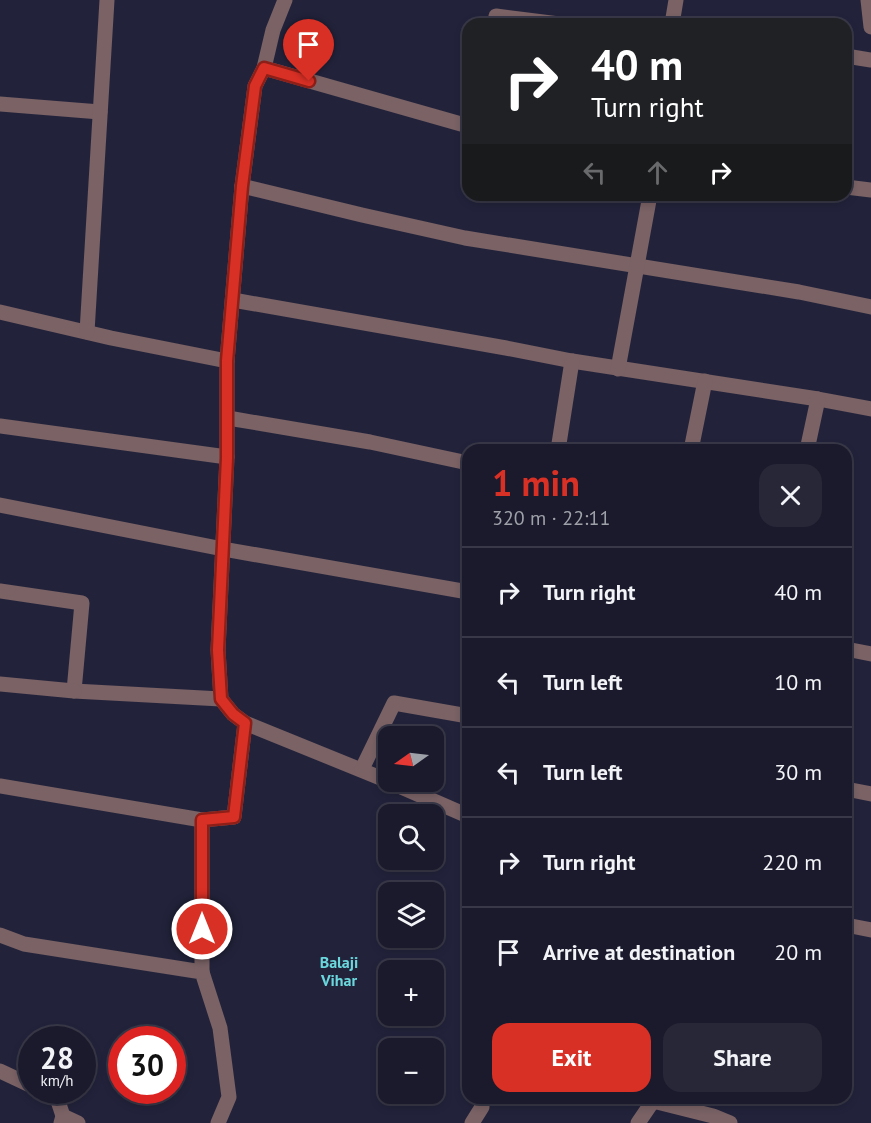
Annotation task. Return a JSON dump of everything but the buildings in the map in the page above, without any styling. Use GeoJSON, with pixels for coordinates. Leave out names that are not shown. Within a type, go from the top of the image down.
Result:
{"type":"FeatureCollection","features":[{"type":"Feature","properties":{"kind":"street"},"geometry":{"type":"LineString","coordinates":[[87,332],[107,0]]}},
{"type":"Feature","properties":{"kind":"street"},"geometry":{"type":"LineString","coordinates":[[285,0],[273,30],[264,68],[255,86],[242,186],[227,361],[227,458],[218,650],[221,699],[233,714],[245,723],[378,776]]}},
{"type":"Feature","properties":{"kind":"street"},"geometry":{"type":"LineString","coordinates":[[673,18],[676,0]]}},
{"type":"Feature","properties":{"kind":"street"},"geometry":{"type":"LineString","coordinates":[[868,0],[871,26]]}},
{"type":"Feature","properties":{"kind":"street"},"geometry":{"type":"LineString","coordinates":[[496,16],[512,18]]}},
{"type":"Feature","properties":{"kind":"street"},"geometry":{"type":"LineString","coordinates":[[852,57],[871,60]]}},
{"type":"Feature","properties":{"kind":"street"},"geometry":{"type":"LineString","coordinates":[[264,68],[462,124]]}},
{"type":"Feature","properties":{"kind":"street"},"geometry":{"type":"LineString","coordinates":[[0,104],[100,112]]}},
{"type":"Feature","properties":{"kind":"street"},"geometry":{"type":"LineString","coordinates":[[242,186],[465,238],[799,292],[871,307]]}},
{"type":"Feature","properties":{"kind":"street"},"geometry":{"type":"LineString","coordinates":[[852,188],[871,190]]}},
{"type":"Feature","properties":{"kind":"street"},"geometry":{"type":"LineString","coordinates":[[618,369],[649,201]]}},
{"type":"Feature","properties":{"kind":"street"},"geometry":{"type":"LineString","coordinates":[[233,300],[618,369],[871,409]]}},
{"type":"Feature","properties":{"kind":"street"},"geometry":{"type":"LineString","coordinates":[[0,312],[227,361]]}},
{"type":"Feature","properties":{"kind":"street"},"geometry":{"type":"LineString","coordinates":[[559,444],[572,361]]}},
{"type":"Feature","properties":{"kind":"street"},"geometry":{"type":"LineString","coordinates":[[692,444],[705,381]]}},
{"type":"Feature","properties":{"kind":"street"},"geometry":{"type":"LineString","coordinates":[[808,444],[818,399]]}},
{"type":"Feature","properties":{"kind":"street"},"geometry":{"type":"LineString","coordinates":[[228,418],[370,442],[462,462]]}},
{"type":"Feature","properties":{"kind":"street"},"geometry":{"type":"LineString","coordinates":[[0,426],[227,458]]}},
{"type":"Feature","properties":{"kind":"street"},"geometry":{"type":"LineString","coordinates":[[0,505],[223,549],[462,591]]}},
{"type":"Feature","properties":{"kind":"street"},"geometry":{"type":"LineString","coordinates":[[0,591],[82,603],[74,691]]}},
{"type":"Feature","properties":{"kind":"street"},"geometry":{"type":"LineString","coordinates":[[852,650],[871,654]]}},
{"type":"Feature","properties":{"kind":"street"},"geometry":{"type":"LineString","coordinates":[[0,684],[74,691],[221,699]]}},
{"type":"Feature","properties":{"kind":"street"},"geometry":{"type":"LineString","coordinates":[[362,769],[394,704],[462,715]]}},
{"type":"Feature","properties":{"kind":"street"},"geometry":{"type":"LineString","coordinates":[[0,786],[202,820],[234,817],[245,723]]}},
{"type":"Feature","properties":{"kind":"street"},"geometry":{"type":"LineString","coordinates":[[852,790],[871,794]]}},
{"type":"Feature","properties":{"kind":"street"},"geometry":{"type":"LineString","coordinates":[[414,792],[462,813]]}},
{"type":"Feature","properties":{"kind":"street"},"geometry":{"type":"LineString","coordinates":[[202,820],[202,972],[220,1029],[229,1097],[218,1123]]}},
{"type":"Feature","properties":{"kind":"street"},"geometry":{"type":"LineString","coordinates":[[852,925],[871,930]]}},
{"type":"Feature","properties":{"kind":"street"},"geometry":{"type":"LineString","coordinates":[[0,934],[24,944],[202,972]]}},
{"type":"Feature","properties":{"kind":"street"},"geometry":{"type":"LineString","coordinates":[[0,1071],[18,1079]]}},
{"type":"Feature","properties":{"kind":"street"},"geometry":{"type":"LineString","coordinates":[[58,1104],[62,1120],[78,1123]]}},
{"type":"Feature","properties":{"kind":"street"},"geometry":{"type":"LineString","coordinates":[[638,1123],[651,1104]]}},
{"type":"Feature","properties":{"kind":"street"},"geometry":{"type":"LineString","coordinates":[[662,1104],[712,1120],[730,1123]]}},
{"type":"Feature","properties":{"kind":"street"},"geometry":{"type":"LineString","coordinates":[[472,1123],[482,1107]]}},
{"type":"Feature","properties":{"kind":"district","name":"Balaji Vihar"},"geometry":{"type":"Point","coordinates":[339,971]}},
{"type":"Feature","properties":{"kind":"route"},"geometry":{"type":"LineString","coordinates":[[202,929],[202,820],[234,817],[245,723],[233,714],[221,699],[218,650],[227,458],[227,361],[242,186],[255,86],[264,68],[309,81]]}}]}
